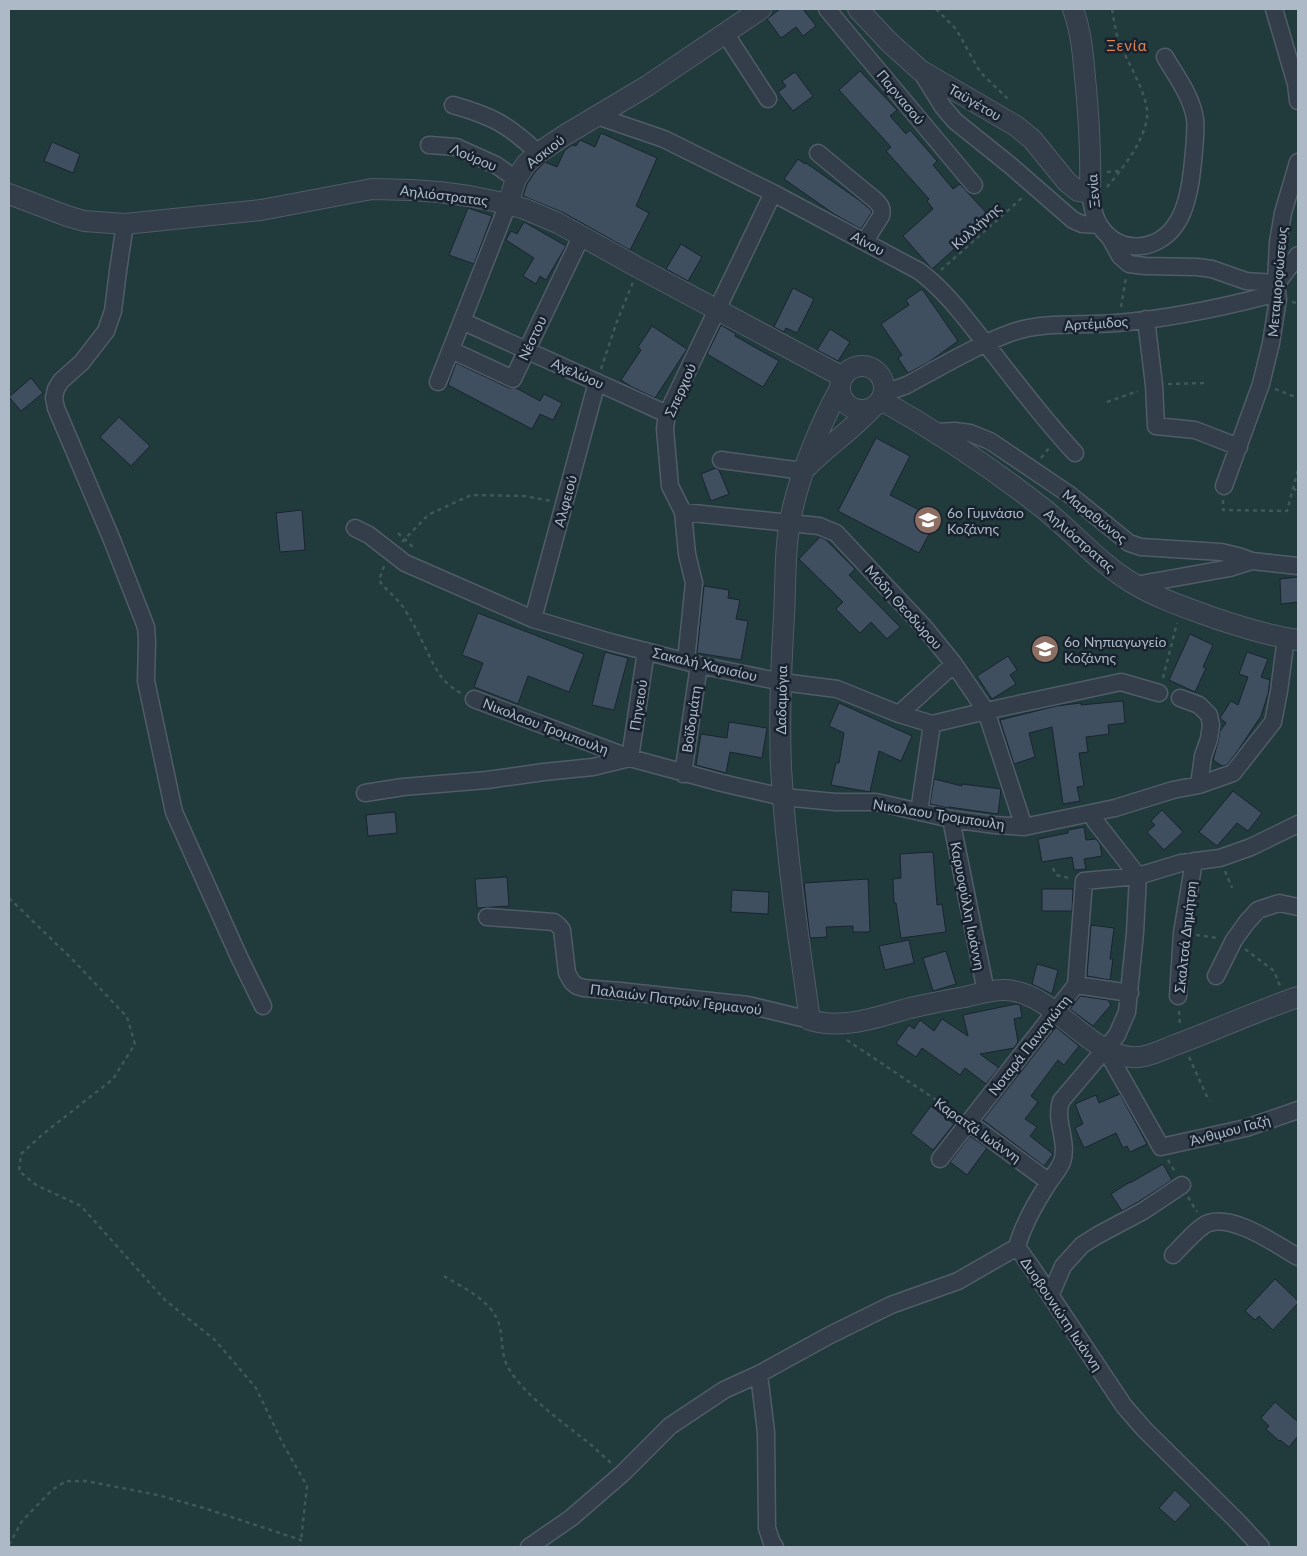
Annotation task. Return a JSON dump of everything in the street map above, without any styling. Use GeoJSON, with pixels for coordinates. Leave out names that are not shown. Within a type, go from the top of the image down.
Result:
{"type":"FeatureCollection","features":[{"type":"Feature","properties":{"kind":"street","name":"Ασκιού"},"geometry":{"type":"LineString","coordinates":[[438,382],[516,179],[526,164],[538,153],[565,135],[647,86],[761,9]]}},
{"type":"Feature","properties":{"kind":"street","name":"Παρνασού"},"geometry":{"type":"LineString","coordinates":[[827,9],[974,185]]}},
{"type":"Feature","properties":{"kind":"street","name":"Ταϋγέτου"},"geometry":{"type":"LineString","coordinates":[[858,9],[889,42],[920,70],[1016,126],[1032,139],[1067,182],[1078,191],[1090,193]]}},
{"type":"Feature","properties":{"kind":"street","name":"Ξενία"},"geometry":{"type":"LineString","coordinates":[[1073,9],[1078,24],[1087,97],[1090,133],[1090,193],[1094,212],[1120,256],[1129,264]]}},
{"type":"Feature","properties":{"kind":"street"},"geometry":{"type":"LineString","coordinates":[[1274,9],[1296,84],[1298,101]]}},
{"type":"Feature","properties":{"kind":"street"},"geometry":{"type":"LineString","coordinates":[[725,33],[768,99]]}},
{"type":"Feature","properties":{"kind":"street"},"geometry":{"type":"LineString","coordinates":[[868,57],[889,42]]}},
{"type":"Feature","properties":{"kind":"street"},"geometry":{"type":"LineString","coordinates":[[920,70],[943,107],[955,121],[1073,220],[1104,230],[1120,243],[1139,247],[1161,240],[1178,221],[1183,210],[1193,160],[1196,120],[1192,105],[1165,57]]}},
{"type":"Feature","properties":{"kind":"street"},"geometry":{"type":"LineString","coordinates":[[453,105],[482,113],[498,120],[519,135],[538,153]]}},
{"type":"Feature","properties":{"kind":"street","name":"Αίνου"},"geometry":{"type":"LineString","coordinates":[[597,116],[664,139],[773,193],[919,271],[931,280],[957,307],[1059,437],[1075,453]]}},
{"type":"Feature","properties":{"kind":"street","name":"Λούρου"},"geometry":{"type":"LineString","coordinates":[[429,145],[456,147],[496,165],[516,179]]}},
{"type":"Feature","properties":{"kind":"street"},"geometry":{"type":"LineString","coordinates":[[818,153],[881,206],[882,216],[865,241]]}},
{"type":"Feature","properties":{"kind":"street","name":"Μεταμορφώσεως"},"geometry":{"type":"LineString","coordinates":[[1224,486],[1262,384],[1278,299],[1276,283],[1278,242],[1283,213],[1298,162]]}},
{"type":"Feature","properties":{"kind":"street","name":"Αηλιόστρατας"},"geometry":{"type":"LineString","coordinates":[[9,194],[67,216],[84,220],[126,224],[261,210],[372,190],[439,192],[469,196],[526,209],[582,235],[842,382],[842,395],[845,402],[851,407],[866,409],[879,399],[935,432],[1038,505],[1072,532],[1110,568],[1135,585],[1181,606],[1236,625],[1292,639]]}},
{"type":"Feature","properties":{"kind":"street","name":"Σπερχιού"},"geometry":{"type":"LineString","coordinates":[[693,663],[694,583],[687,554],[683,512],[670,486],[665,429],[667,414],[773,193]]}},
{"type":"Feature","properties":{"kind":"street"},"geometry":{"type":"LineString","coordinates":[[126,224],[113,311],[106,331],[82,362],[61,381],[56,389],[54,398],[56,408],[112,540],[146,627],[146,681],[174,812],[263,1006]]}},
{"type":"Feature","properties":{"kind":"street","name":"Νέστου"},"geometry":{"type":"LineString","coordinates":[[451,350],[513,378],[582,235]]}},
{"type":"Feature","properties":{"kind":"street","name":"Αρτέμιδος"},"geometry":{"type":"LineString","coordinates":[[879,399],[986,344],[1014,332],[1041,327],[1119,323],[1220,308],[1270,295],[1276,283],[1287,272],[1298,255]]}},
{"type":"Feature","properties":{"kind":"street"},"geometry":{"type":"LineString","coordinates":[[1129,264],[1197,267],[1220,272],[1246,281],[1276,283]]}},
{"type":"Feature","properties":{"kind":"street"},"geometry":{"type":"LineString","coordinates":[[1146,319],[1154,385],[1156,426],[1195,430],[1239,447]]}},
{"type":"Feature","properties":{"kind":"street","name":"Αχελώου"},"geometry":{"type":"LineString","coordinates":[[462,321],[667,414]]}},
{"type":"Feature","properties":{"kind":"street"},"geometry":{"type":"LineString","coordinates":[[722,460],[803,471],[823,451],[859,422],[879,399],[884,383],[876,370],[862,366],[854,367],[848,371],[842,382]]}},
{"type":"Feature","properties":{"kind":"street","name":"Αλφειού"},"geometry":{"type":"LineString","coordinates":[[533,620],[597,382]]}},
{"type":"Feature","properties":{"kind":"street","name":"Δαδαμόγια"},"geometry":{"type":"LineString","coordinates":[[810,1020],[792,895],[783,798],[781,740],[785,564],[789,523],[797,490],[803,471],[842,382]]}},
{"type":"Feature","properties":{"kind":"street","name":"Μαραθώνος"},"geometry":{"type":"LineString","coordinates":[[935,432],[955,431],[970,433],[990,442],[1070,495],[1129,543],[1140,547],[1221,552],[1252,561],[1298,566]]}},
{"type":"Feature","properties":{"kind":"street","name":"Μόδη Θεοδώρου"},"geometry":{"type":"LineString","coordinates":[[683,512],[819,526],[836,533],[924,627],[954,664],[986,711],[1024,827]]}},
{"type":"Feature","properties":{"kind":"street","name":"Σακαλή Χαρισίου"},"geometry":{"type":"LineString","coordinates":[[355,528],[369,535],[405,563],[533,620],[693,663],[782,682],[837,689],[899,714],[932,724]]}},
{"type":"Feature","properties":{"kind":"street"},"geometry":{"type":"LineString","coordinates":[[1135,585],[1230,568],[1252,561]]}},
{"type":"Feature","properties":{"kind":"street","name":"Νικολαου Τρομπουλη"},"geometry":{"type":"LineString","coordinates":[[474,699],[630,758],[683,774],[783,798],[835,802],[876,802],[951,819],[1024,827],[1115,808],[1172,790],[1199,785],[1233,773],[1272,722],[1292,639]]}},
{"type":"Feature","properties":{"kind":"street","name":"Πηνειού"},"geometry":{"type":"LineString","coordinates":[[630,758],[646,651]]}},
{"type":"Feature","properties":{"kind":"street","name":"Βοϊδομάτη"},"geometry":{"type":"LineString","coordinates":[[683,774],[693,663]]}},
{"type":"Feature","properties":{"kind":"street"},"geometry":{"type":"LineString","coordinates":[[899,714],[954,664]]}},
{"type":"Feature","properties":{"kind":"street"},"geometry":{"type":"LineString","coordinates":[[919,812],[932,724],[1121,682],[1159,693]]}},
{"type":"Feature","properties":{"kind":"street"},"geometry":{"type":"LineString","coordinates":[[1180,698],[1199,705],[1209,715],[1211,725],[1210,739],[1203,756],[1199,785]]}},
{"type":"Feature","properties":{"kind":"street"},"geometry":{"type":"LineString","coordinates":[[366,793],[403,787],[487,780],[593,767],[630,758]]}},
{"type":"Feature","properties":{"kind":"street","name":"Καρυοφύλλη Ιωάννη"},"geometry":{"type":"LineString","coordinates":[[951,819],[986,992]]}},
{"type":"Feature","properties":{"kind":"street"},"geometry":{"type":"LineString","coordinates":[[1095,821],[1138,876]]}},
{"type":"Feature","properties":{"kind":"street"},"geometry":{"type":"LineString","coordinates":[[1084,881],[1138,876],[1181,863],[1220,858],[1298,824]]}},
{"type":"Feature","properties":{"kind":"street","name":"Σκαλτσά Δημήτρη"},"geometry":{"type":"LineString","coordinates":[[1178,996],[1182,933],[1194,861]]}},
{"type":"Feature","properties":{"kind":"street","name":"Δυοβουνιώτη Ιωάννη"},"geometry":{"type":"LineString","coordinates":[[1138,876],[1127,1012],[1117,1035],[1061,1102],[1058,1112],[1064,1148],[1062,1163],[1025,1225],[1017,1247],[1124,1406],[1144,1429],[1261,1547]]}},
{"type":"Feature","properties":{"kind":"street","name":"Νοταρά Παναγιώτη"},"geometry":{"type":"LineString","coordinates":[[940,1159],[1076,985],[1084,881]]}},
{"type":"Feature","properties":{"kind":"street"},"geometry":{"type":"LineString","coordinates":[[1216,976],[1234,940],[1258,910],[1279,903],[1298,908]]}},
{"type":"Feature","properties":{"kind":"street","name":"Παλαιών Πατρών Γερμανού"},"geometry":{"type":"LineString","coordinates":[[487,917],[554,922],[558,924],[562,930],[567,973],[572,982],[584,988],[748,1005],[823,1024],[875,1019],[911,1008],[986,992],[1015,991],[1037,1001],[1054,1012],[1106,1050],[1125,1057],[1141,1057],[1292,999]]}},
{"type":"Feature","properties":{"kind":"street"},"geometry":{"type":"LineString","coordinates":[[1076,985],[1130,993]]}},
{"type":"Feature","properties":{"kind":"street","name":"Άνθιμου Γαζή"},"geometry":{"type":"LineString","coordinates":[[1106,1050],[1161,1147],[1246,1128],[1298,1110]]}},
{"type":"Feature","properties":{"kind":"street","name":"Καρατζά Ιωάννη"},"geometry":{"type":"LineString","coordinates":[[968,1122],[1049,1182]]}},
{"type":"Feature","properties":{"kind":"street"},"geometry":{"type":"LineString","coordinates":[[1050,1294],[1063,1266],[1082,1245],[1143,1211],[1182,1185]]}},
{"type":"Feature","properties":{"kind":"street"},"geometry":{"type":"LineString","coordinates":[[1172,1256],[1204,1225],[1216,1222],[1231,1223],[1252,1230],[1298,1257]]}},
{"type":"Feature","properties":{"kind":"street"},"geometry":{"type":"LineString","coordinates":[[529,1547],[571,1518],[623,1473],[670,1426],[724,1390],[759,1374],[830,1335],[891,1305],[958,1281],[1017,1247]]}},
{"type":"Feature","properties":{"kind":"street"},"geometry":{"type":"LineString","coordinates":[[759,1374],[766,1432],[766,1528],[762,1547]]}},
{"type":"Feature","properties":{"kind":"street"},"geometry":{"type":"LineString","coordinates":[[766,1528],[775,1547]]}},
{"type":"Feature","properties":{"kind":"path"},"geometry":{"type":"LineString","coordinates":[[936,9],[956,29],[980,72],[1012,103]]}},
{"type":"Feature","properties":{"kind":"path"},"geometry":{"type":"LineString","coordinates":[[1090,193],[1103,192],[1120,171],[1138,146],[1147,117],[1144,98],[1132,67],[1118,39],[1112,9]]}},
{"type":"Feature","properties":{"kind":"path","name":"Κυλλήνης"},"geometry":{"type":"LineString","coordinates":[[931,280],[1034,187]]}},
{"type":"Feature","properties":{"kind":"path"},"geometry":{"type":"LineString","coordinates":[[1119,323],[1129,264]]}},
{"type":"Feature","properties":{"kind":"path"},"geometry":{"type":"LineString","coordinates":[[597,382],[616,324],[639,268]]}},
{"type":"Feature","properties":{"kind":"path"},"geometry":{"type":"LineString","coordinates":[[1262,384],[1298,398]]}},
{"type":"Feature","properties":{"kind":"path"},"geometry":{"type":"LineString","coordinates":[[1031,469],[1059,437]]}},
{"type":"Feature","properties":{"kind":"path"},"geometry":{"type":"LineString","coordinates":[[1223,510],[1287,511],[1298,470]]}},
{"type":"Feature","properties":{"kind":"path"},"geometry":{"type":"LineString","coordinates":[[1293,488],[1298,492]]}},
{"type":"Feature","properties":{"kind":"path"},"geometry":{"type":"LineString","coordinates":[[474,699],[445,682],[405,610],[393,595],[384,588],[380,580],[382,567],[409,533],[428,515],[471,495],[525,496],[564,504]]}},
{"type":"Feature","properties":{"kind":"path"},"geometry":{"type":"LineString","coordinates":[[1159,693],[1181,606]]}},
{"type":"Feature","properties":{"kind":"path"},"geometry":{"type":"LineString","coordinates":[[1054,868],[1056,875],[1084,881]]}},
{"type":"Feature","properties":{"kind":"path"},"geometry":{"type":"LineString","coordinates":[[9,898],[73,960],[127,1017],[135,1044],[113,1079],[43,1134],[21,1154],[19,1171],[36,1186],[81,1206],[165,1300],[215,1340],[256,1388],[283,1444],[307,1486],[299,1547]]}},
{"type":"Feature","properties":{"kind":"path"},"geometry":{"type":"LineString","coordinates":[[1182,933],[1234,940],[1274,971],[1292,999]]}},
{"type":"Feature","properties":{"kind":"path","name":"Σκαλτσά Δημήτρη"},"geometry":{"type":"LineString","coordinates":[[1178,996],[1182,1042],[1209,1101]]}},
{"type":"Feature","properties":{"kind":"path","name":"Καρατζά Ιωάννη"},"geometry":{"type":"LineString","coordinates":[[847,1040],[968,1122]]}},
{"type":"Feature","properties":{"kind":"path"},"geometry":{"type":"LineString","coordinates":[[444,1276],[488,1304],[497,1316],[503,1355],[509,1369],[526,1390],[623,1473]]}},
{"type":"Feature","properties":{"kind":"path"},"geometry":{"type":"LineString","coordinates":[[9,1545],[22,1521],[52,1490],[66,1481],[86,1481],[158,1495],[301,1540]]}},
{"type":"Feature","properties":{"kind":"green space"},"geometry":{"type":"Polygon","coordinates":[[[9,9],[1298,9],[1298,1547],[9,1547],[9,9]]]}},
{"type":"Feature","properties":{"kind":"building"},"geometry":{"type":"Polygon","coordinates":[[[780,9],[803,9],[816,26],[803,36],[796,27],[781,38],[767,19],[780,9]]]}},
{"type":"Feature","properties":{"kind":"building"},"geometry":{"type":"Polygon","coordinates":[[[860,71],[897,110],[890,116],[906,134],[910,130],[937,161],[933,165],[953,189],[960,184],[990,217],[932,269],[903,236],[933,209],[927,201],[929,199],[886,151],[891,147],[839,90],[860,71]]]}},
{"type":"Feature","properties":{"kind":"building"},"geometry":{"type":"Polygon","coordinates":[[[795,72],[813,96],[793,111],[778,92],[786,86],[782,81],[795,72]]]}},
{"type":"Feature","properties":{"kind":"building"},"geometry":{"type":"Polygon","coordinates":[[[601,133],[657,158],[636,206],[649,213],[630,250],[564,213],[523,196],[527,184],[545,162],[557,167],[565,150],[572,145],[576,146],[580,140],[595,147],[601,133]]]}},
{"type":"Feature","properties":{"kind":"building"},"geometry":{"type":"Polygon","coordinates":[[[52,142],[80,154],[73,173],[44,161],[52,142]]]}},
{"type":"Feature","properties":{"kind":"building"},"geometry":{"type":"Polygon","coordinates":[[[798,159],[871,210],[872,212],[861,229],[834,214],[784,179],[798,159]]]}},
{"type":"Feature","properties":{"kind":"building"},"geometry":{"type":"Polygon","coordinates":[[[468,208],[492,216],[474,264],[449,255],[468,208]]]}},
{"type":"Feature","properties":{"kind":"building"},"geometry":{"type":"Polygon","coordinates":[[[524,222],[566,246],[546,280],[540,276],[536,284],[523,276],[534,258],[506,240],[511,231],[517,234],[524,222]]]}},
{"type":"Feature","properties":{"kind":"building"},"geometry":{"type":"Polygon","coordinates":[[[681,244],[702,257],[688,281],[666,269],[681,244]]]}},
{"type":"Feature","properties":{"kind":"building"},"geometry":{"type":"Polygon","coordinates":[[[793,288],[814,299],[797,333],[786,328],[784,332],[774,327],[793,288]]]}},
{"type":"Feature","properties":{"kind":"building"},"geometry":{"type":"Polygon","coordinates":[[[922,289],[958,341],[929,362],[908,373],[898,358],[902,355],[881,324],[909,305],[906,300],[922,289]]]}},
{"type":"Feature","properties":{"kind":"building"},"geometry":{"type":"Polygon","coordinates":[[[721,325],[736,334],[735,336],[779,361],[763,387],[707,354],[721,325]]]}},
{"type":"Feature","properties":{"kind":"building"},"geometry":{"type":"Polygon","coordinates":[[[652,326],[687,349],[655,398],[621,380],[641,350],[638,347],[652,326]]]}},
{"type":"Feature","properties":{"kind":"building"},"geometry":{"type":"Polygon","coordinates":[[[830,329],[850,342],[838,361],[817,350],[830,329]]]}},
{"type":"Feature","properties":{"kind":"building"},"geometry":{"type":"Polygon","coordinates":[[[456,363],[509,388],[516,388],[540,401],[544,394],[562,403],[553,420],[540,414],[532,429],[448,385],[456,363]]]}},
{"type":"Feature","properties":{"kind":"building"},"geometry":{"type":"Polygon","coordinates":[[[31,378],[43,393],[21,411],[9,397],[31,378]]]}},
{"type":"Feature","properties":{"kind":"building"},"geometry":{"type":"Polygon","coordinates":[[[119,417],[150,446],[131,466],[100,437],[119,417]]]}},
{"type":"Feature","properties":{"kind":"building"},"geometry":{"type":"Polygon","coordinates":[[[876,438],[910,456],[890,495],[937,519],[919,553],[838,511],[876,438]]]}},
{"type":"Feature","properties":{"kind":"building"},"geometry":{"type":"Polygon","coordinates":[[[716,468],[719,470],[729,494],[711,501],[701,474],[716,468]]]}},
{"type":"Feature","properties":{"kind":"building"},"geometry":{"type":"Polygon","coordinates":[[[302,510],[305,550],[280,552],[276,513],[302,510]]]}},
{"type":"Feature","properties":{"kind":"building"},"geometry":{"type":"Polygon","coordinates":[[[820,537],[825,539],[855,569],[849,575],[900,627],[887,639],[871,622],[860,633],[836,609],[843,602],[799,559],[820,537]]]}},
{"type":"Feature","properties":{"kind":"building"},"geometry":{"type":"Polygon","coordinates":[[[1298,577],[1298,602],[1281,604],[1280,579],[1298,577]]]}},
{"type":"Feature","properties":{"kind":"building"},"geometry":{"type":"Polygon","coordinates":[[[704,586],[729,590],[728,598],[740,600],[736,619],[748,621],[741,660],[697,653],[704,586]]]}},
{"type":"Feature","properties":{"kind":"building"},"geometry":{"type":"Polygon","coordinates":[[[478,613],[584,654],[569,692],[528,676],[518,704],[474,687],[483,663],[462,655],[478,613]]]}},
{"type":"Feature","properties":{"kind":"building"},"geometry":{"type":"Polygon","coordinates":[[[1190,634],[1213,645],[1203,667],[1206,668],[1195,692],[1169,680],[1190,634]]]}},
{"type":"Feature","properties":{"kind":"building"},"geometry":{"type":"Polygon","coordinates":[[[605,652],[628,658],[614,710],[592,705],[605,652]]]}},
{"type":"Feature","properties":{"kind":"building"},"geometry":{"type":"Polygon","coordinates":[[[1247,652],[1268,659],[1261,677],[1270,680],[1268,694],[1261,716],[1227,765],[1222,766],[1213,760],[1220,731],[1226,723],[1220,718],[1231,701],[1238,705],[1248,677],[1239,674],[1247,652]]]}},
{"type":"Feature","properties":{"kind":"building"},"geometry":{"type":"Polygon","coordinates":[[[1008,656],[1017,670],[1010,675],[1016,684],[992,699],[977,676],[1008,656]]]}},
{"type":"Feature","properties":{"kind":"building"},"geometry":{"type":"Polygon","coordinates":[[[1123,701],[1125,723],[1108,725],[1109,734],[1086,737],[1088,752],[1079,753],[1084,786],[1077,787],[1080,801],[1063,804],[1052,727],[1029,733],[1035,757],[1014,764],[1000,720],[1056,706],[1123,701]]]}},
{"type":"Feature","properties":{"kind":"building"},"geometry":{"type":"Polygon","coordinates":[[[839,703],[912,736],[901,761],[879,751],[870,792],[831,785],[836,763],[839,763],[844,733],[829,726],[839,703]]]}},
{"type":"Feature","properties":{"kind":"building"},"geometry":{"type":"Polygon","coordinates":[[[729,722],[767,728],[762,758],[730,752],[726,773],[696,765],[701,734],[727,738],[729,722]]]}},
{"type":"Feature","properties":{"kind":"building"},"geometry":{"type":"Polygon","coordinates":[[[934,779],[962,786],[962,784],[1001,789],[998,814],[930,804],[934,779]]]}},
{"type":"Feature","properties":{"kind":"building"},"geometry":{"type":"Polygon","coordinates":[[[1233,791],[1262,813],[1248,831],[1237,823],[1217,846],[1199,832],[1233,791]]]}},
{"type":"Feature","properties":{"kind":"building"},"geometry":{"type":"Polygon","coordinates":[[[1162,810],[1183,832],[1164,850],[1147,832],[1155,825],[1151,821],[1162,810]]]}},
{"type":"Feature","properties":{"kind":"building"},"geometry":{"type":"Polygon","coordinates":[[[395,812],[397,833],[368,836],[366,815],[395,812]]]}},
{"type":"Feature","properties":{"kind":"building"},"geometry":{"type":"Polygon","coordinates":[[[1084,827],[1086,840],[1096,839],[1100,844],[1102,856],[1084,859],[1086,869],[1074,870],[1072,857],[1042,862],[1038,839],[1068,833],[1068,830],[1084,827]]]}},
{"type":"Feature","properties":{"kind":"building"},"geometry":{"type":"Polygon","coordinates":[[[933,852],[937,905],[942,904],[946,932],[901,938],[896,903],[894,903],[893,879],[901,878],[900,854],[933,852]]]}},
{"type":"Feature","properties":{"kind":"building"},"geometry":{"type":"Polygon","coordinates":[[[507,877],[509,906],[477,908],[475,879],[507,877]]]}},
{"type":"Feature","properties":{"kind":"building"},"geometry":{"type":"Polygon","coordinates":[[[868,879],[870,932],[853,932],[853,926],[826,927],[827,937],[810,938],[804,883],[868,879]]]}},
{"type":"Feature","properties":{"kind":"building"},"geometry":{"type":"Polygon","coordinates":[[[1042,889],[1073,889],[1072,911],[1042,911],[1042,889]]]}},
{"type":"Feature","properties":{"kind":"building"},"geometry":{"type":"Polygon","coordinates":[[[732,890],[769,892],[768,914],[731,912],[732,890]]]}},
{"type":"Feature","properties":{"kind":"building"},"geometry":{"type":"Polygon","coordinates":[[[1091,925],[1114,928],[1110,959],[1113,959],[1110,980],[1087,976],[1091,925]]]}},
{"type":"Feature","properties":{"kind":"building"},"geometry":{"type":"Polygon","coordinates":[[[909,940],[914,963],[885,970],[879,946],[909,940]]]}},
{"type":"Feature","properties":{"kind":"building"},"geometry":{"type":"Polygon","coordinates":[[[946,951],[956,984],[933,991],[923,958],[946,951]]]}},
{"type":"Feature","properties":{"kind":"building"},"geometry":{"type":"Polygon","coordinates":[[[1037,964],[1058,970],[1052,994],[1032,984],[1037,964]]]}},
{"type":"Feature","properties":{"kind":"building"},"geometry":{"type":"Polygon","coordinates":[[[1080,996],[1108,1000],[1111,1005],[1093,1026],[1070,1009],[1080,996]]]}},
{"type":"Feature","properties":{"kind":"building"},"geometry":{"type":"Polygon","coordinates":[[[1016,1004],[1020,1005],[1022,1017],[1014,1019],[1018,1042],[1014,1048],[980,1054],[999,1068],[986,1084],[965,1068],[960,1075],[922,1048],[916,1057],[896,1043],[909,1025],[914,1029],[920,1020],[934,1031],[942,1019],[968,1036],[963,1015],[1016,1004]]]}},
{"type":"Feature","properties":{"kind":"building"},"geometry":{"type":"Polygon","coordinates":[[[1056,1027],[1079,1046],[1064,1065],[1058,1060],[1031,1096],[1038,1102],[1025,1119],[1037,1127],[1030,1136],[1053,1154],[1044,1166],[983,1120],[1056,1027]]]}},
{"type":"Feature","properties":{"kind":"building"},"geometry":{"type":"Polygon","coordinates":[[[1120,1094],[1147,1144],[1130,1152],[1127,1146],[1123,1148],[1116,1133],[1084,1148],[1075,1128],[1083,1124],[1075,1104],[1096,1095],[1099,1103],[1120,1094]]]}},
{"type":"Feature","properties":{"kind":"building"},"geometry":{"type":"Polygon","coordinates":[[[931,1106],[954,1124],[933,1150],[911,1133],[931,1106]]]}},
{"type":"Feature","properties":{"kind":"building"},"geometry":{"type":"Polygon","coordinates":[[[970,1136],[987,1148],[967,1175],[950,1162],[970,1136]]]}},
{"type":"Feature","properties":{"kind":"building"},"geometry":{"type":"Polygon","coordinates":[[[1163,1164],[1172,1180],[1122,1211],[1111,1194],[1163,1164]]]}},
{"type":"Feature","properties":{"kind":"building"},"geometry":{"type":"Polygon","coordinates":[[[1275,1279],[1298,1303],[1273,1330],[1259,1316],[1255,1320],[1245,1311],[1275,1279]]]}},
{"type":"Feature","properties":{"kind":"building"},"geometry":{"type":"Polygon","coordinates":[[[1275,1402],[1298,1422],[1298,1436],[1289,1447],[1266,1429],[1269,1426],[1261,1418],[1275,1402]]]}},
{"type":"Feature","properties":{"kind":"building"},"geometry":{"type":"Polygon","coordinates":[[[1175,1490],[1191,1505],[1175,1522],[1159,1508],[1175,1490]]]}},
{"type":"Feature","properties":{"kind":"place","name":"6ο Γυμνάσιο Κοζάνης"},"geometry":{"type":"Point","coordinates":[928,520]}},
{"type":"Feature","properties":{"kind":"place","name":"6ο Νηπιαγωγείο Κοζάνης"},"geometry":{"type":"Point","coordinates":[1045,649]}},
{"type":"Feature","properties":{"kind":"district","name":"Ξενία"},"geometry":{"type":"Point","coordinates":[1127,45]}}]}
